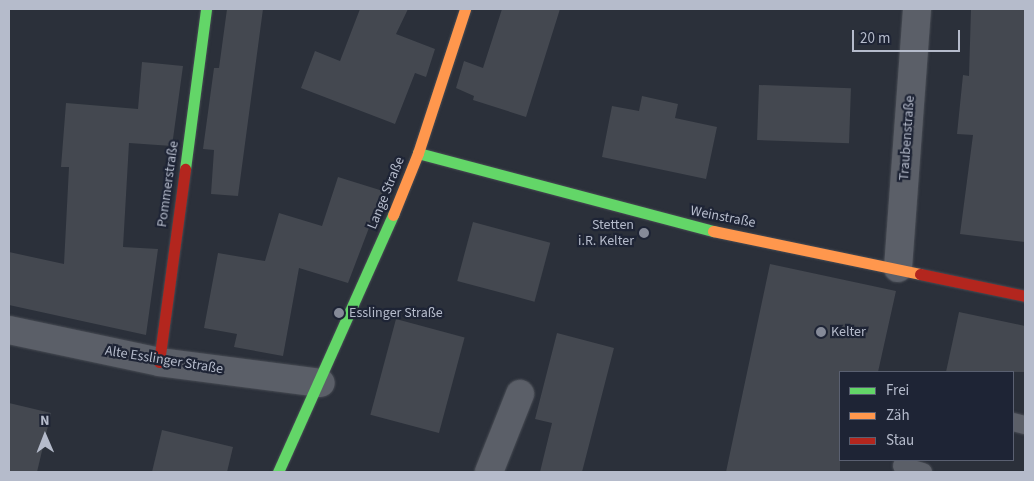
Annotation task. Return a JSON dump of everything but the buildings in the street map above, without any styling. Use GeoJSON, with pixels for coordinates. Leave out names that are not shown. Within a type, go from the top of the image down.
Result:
{"type":"FeatureCollection","features":[{"type":"Feature","properties":{"kind":"street","name":"Pommerstraße"},"geometry":{"type":"LineString","coordinates":[[159,362],[206,9]]}},
{"type":"Feature","properties":{"kind":"street","name":"Lange Straße"},"geometry":{"type":"LineString","coordinates":[[321,383],[418,153],[465,9]]}},
{"type":"Feature","properties":{"kind":"street","name":"Traubenstraße"},"geometry":{"type":"LineString","coordinates":[[898,268],[917,9]]}},
{"type":"Feature","properties":{"kind":"street","name":"Weinstraße"},"geometry":{"type":"LineString","coordinates":[[418,153],[675,223],[1025,296]]}},
{"type":"Feature","properties":{"kind":"street","name":"Alte Esslinger Straße"},"geometry":{"type":"LineString","coordinates":[[9,330],[159,362],[321,383]]}},
{"type":"Feature","properties":{"kind":"street"},"geometry":{"type":"LineString","coordinates":[[278,472],[321,383]]}},
{"type":"Feature","properties":{"kind":"street"},"geometry":{"type":"LineString","coordinates":[[489,472],[520,394]]}},
{"type":"Feature","properties":{"kind":"lane"},"geometry":{"type":"LineString","coordinates":[[902,466],[923,472]]}},
{"type":"Feature","properties":{"kind":"traffic: fast"},"geometry":{"type":"LineString","coordinates":[[185,169],[206,9]]}},
{"type":"Feature","properties":{"kind":"traffic: fast"},"geometry":{"type":"LineString","coordinates":[[418,153],[713,231]]}},
{"type":"Feature","properties":{"kind":"traffic: fast"},"geometry":{"type":"LineString","coordinates":[[278,472],[393,215]]}},
{"type":"Feature","properties":{"kind":"traffic: slow"},"geometry":{"type":"LineString","coordinates":[[393,215],[418,153],[465,9]]}},
{"type":"Feature","properties":{"kind":"traffic: slow"},"geometry":{"type":"LineString","coordinates":[[713,231],[920,274]]}},
{"type":"Feature","properties":{"kind":"traffic: jam"},"geometry":{"type":"LineString","coordinates":[[159,362],[185,169]]}},
{"type":"Feature","properties":{"kind":"traffic: jam"},"geometry":{"type":"LineString","coordinates":[[920,274],[1025,296]]}},
{"type":"Feature","properties":{"kind":"place","name":"Stetten i.R. Kelter"},"geometry":{"type":"Point","coordinates":[644,233]}},
{"type":"Feature","properties":{"kind":"place","name":"Esslinger Straße"},"geometry":{"type":"Point","coordinates":[339,313]}},
{"type":"Feature","properties":{"kind":"place","name":"Kelter"},"geometry":{"type":"Point","coordinates":[821,332]}}]}
